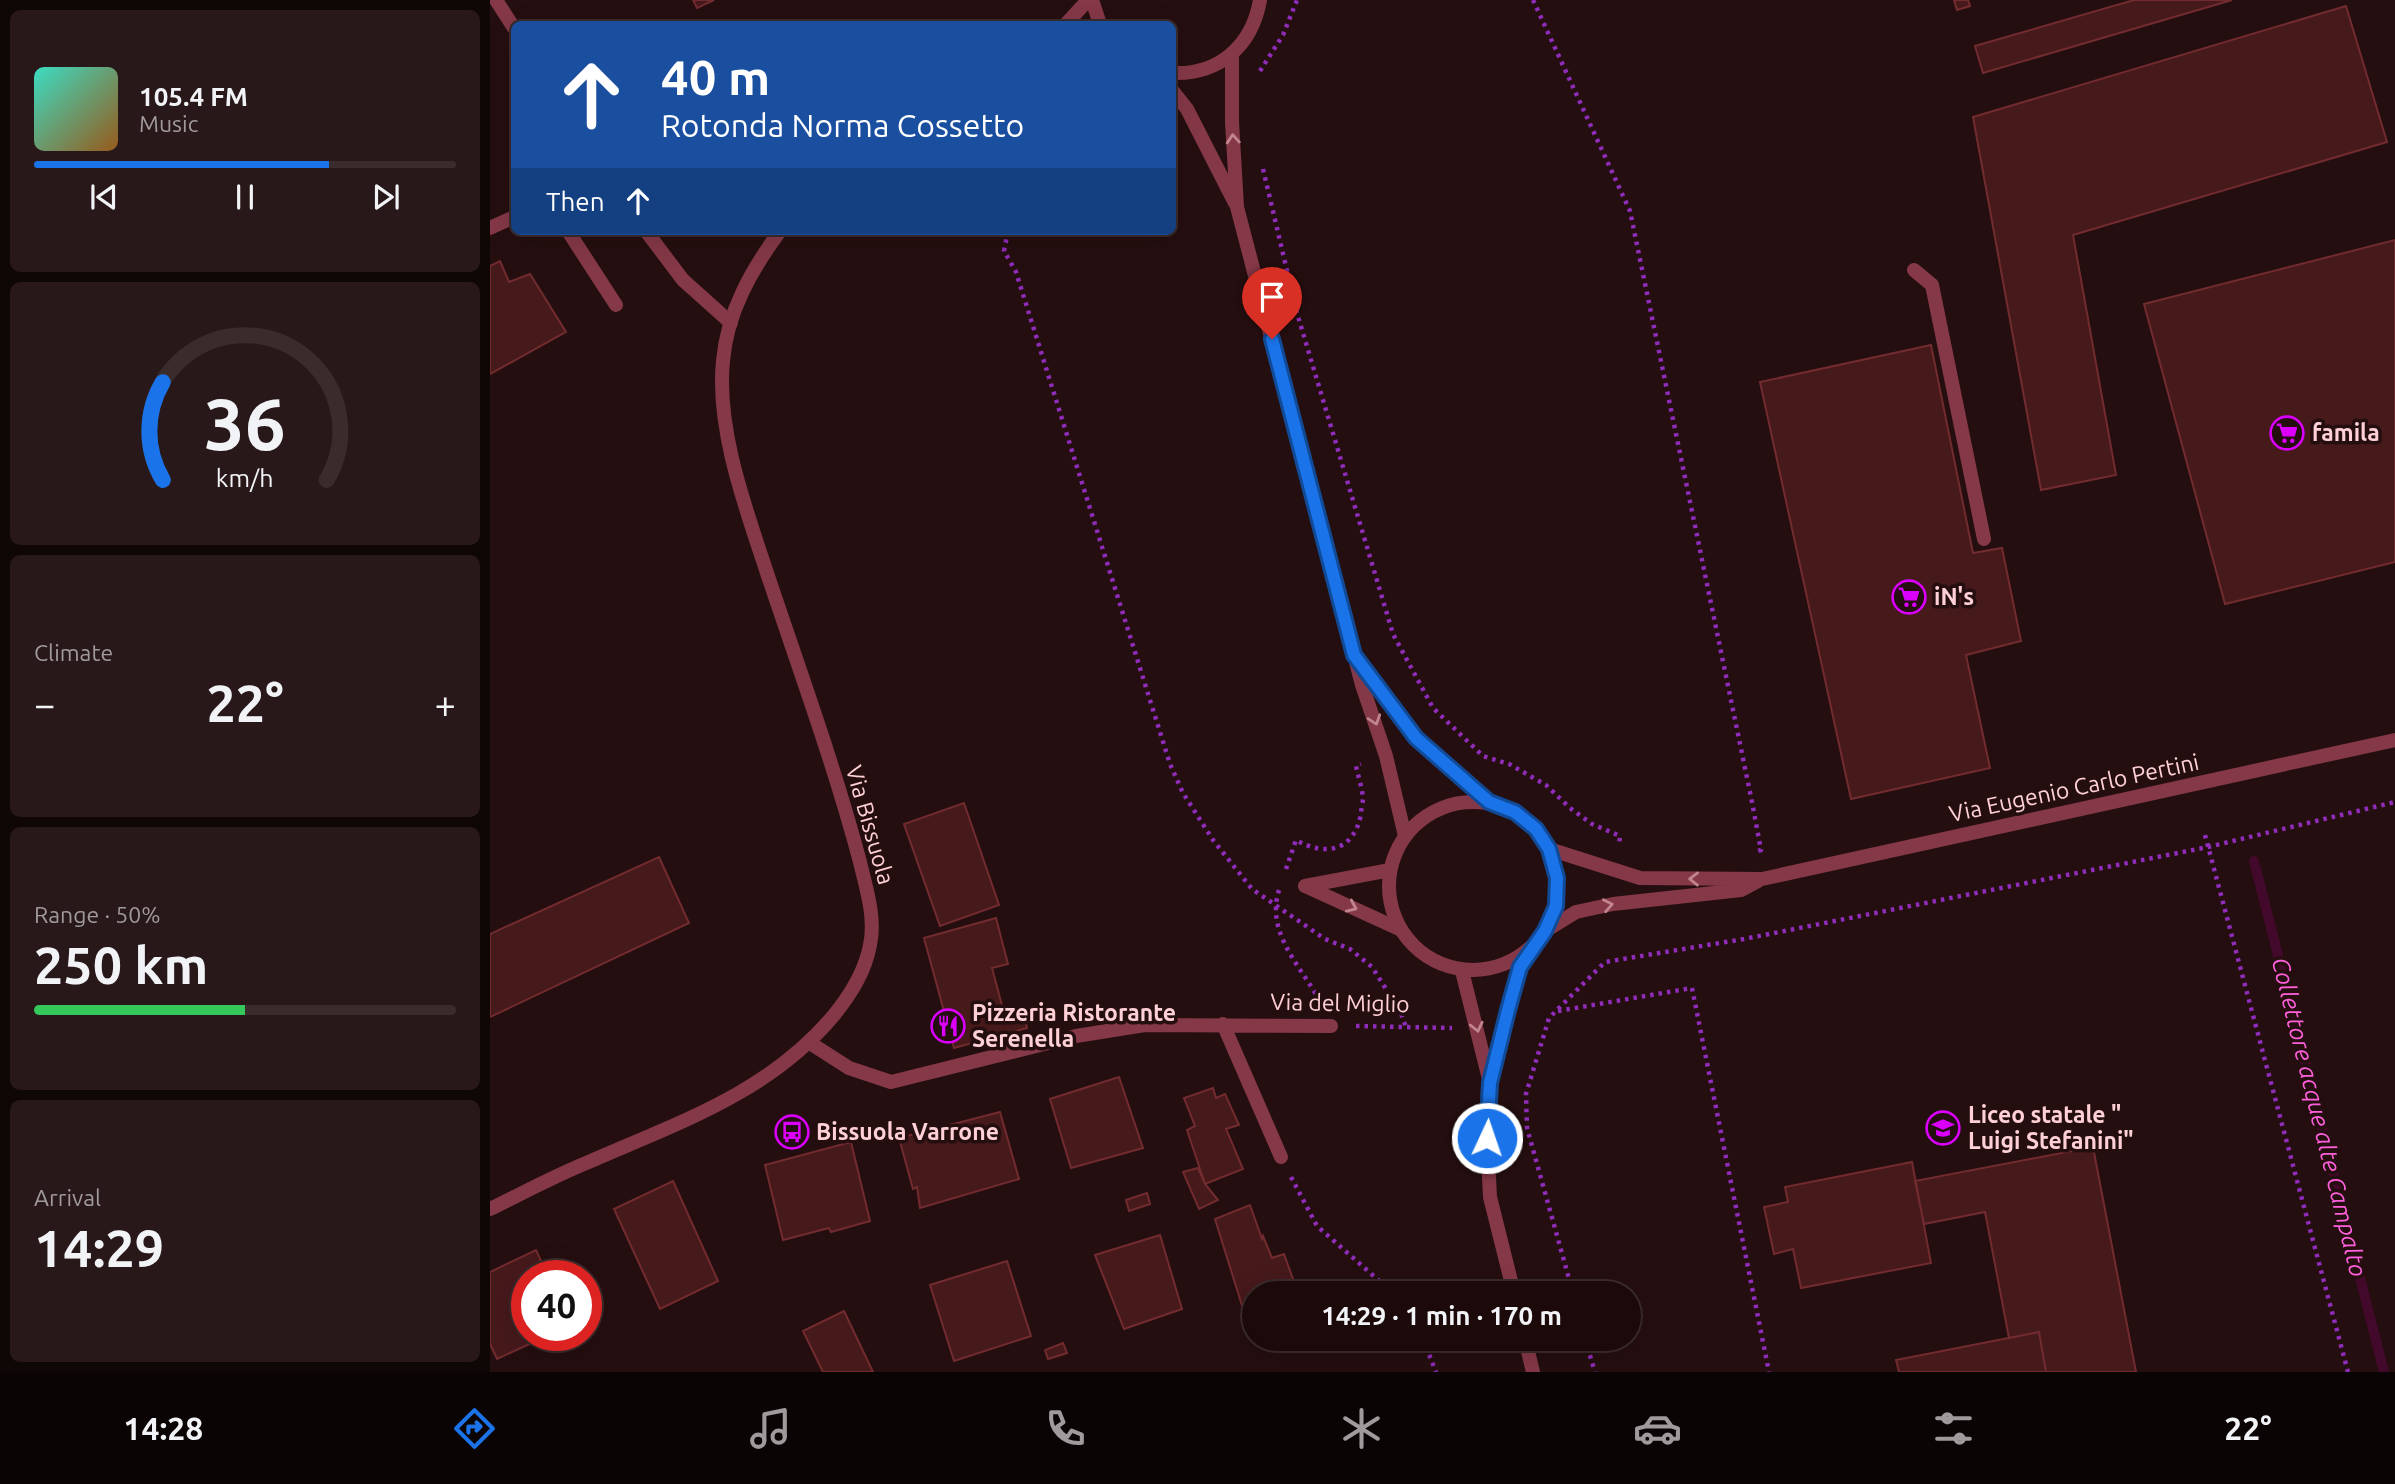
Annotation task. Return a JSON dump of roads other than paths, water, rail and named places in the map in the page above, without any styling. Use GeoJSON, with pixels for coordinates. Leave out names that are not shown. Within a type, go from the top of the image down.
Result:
{"type":"FeatureCollection","features":[{"type":"Feature","properties":{"kind":"street"},"geometry":{"type":"LineString","coordinates":[[496,0],[511,23]]}},
{"type":"Feature","properties":{"kind":"street"},"geometry":{"type":"LineString","coordinates":[[1069,21],[1090,0],[1099,21]]}},
{"type":"Feature","properties":{"kind":"street"},"geometry":{"type":"LineString","coordinates":[[1176,73],[1198,72],[1222,62],[1233,53],[1251,29],[1261,0]]}},
{"type":"Feature","properties":{"kind":"street"},"geometry":{"type":"LineString","coordinates":[[1233,53],[1232,122],[1237,207],[1362,685],[1386,755],[1405,836]]}},
{"type":"Feature","properties":{"kind":"street"},"geometry":{"type":"LineString","coordinates":[[1176,95],[1187,108],[1237,207]]}},
{"type":"Feature","properties":{"kind":"street"},"geometry":{"type":"LineString","coordinates":[[490,228],[511,219]]}},
{"type":"Feature","properties":{"kind":"street"},"geometry":{"type":"LineString","coordinates":[[571,235],[616,305]]}},
{"type":"Feature","properties":{"kind":"street"},"geometry":{"type":"LineString","coordinates":[[649,235],[683,280],[731,323]]}},
{"type":"Feature","properties":{"kind":"street","name":"Via Bissuola"},"geometry":{"type":"LineString","coordinates":[[490,1209],[579,1165],[739,1095],[781,1067],[810,1042],[850,996],[871,944],[871,920],[853,835],[750,521],[732,450],[723,397],[723,360],[731,323],[747,279],[777,235]]}},
{"type":"Feature","properties":{"kind":"street"},"geometry":{"type":"LineString","coordinates":[[1914,270],[1932,285],[1984,539]]}},
{"type":"Feature","properties":{"kind":"street"},"geometry":{"type":"LineString","coordinates":[[1354,655],[1416,738],[1489,802],[1515,812],[1536,829],[1549,849],[1557,878],[1556,906],[1545,931],[1520,967],[1490,1083],[1487,1138],[1490,1197],[1511,1281]]}},
{"type":"Feature","properties":{"kind":"street","name":"Via Eugenio Carlo Pertini"},"geometry":{"type":"LineString","coordinates":[[1549,849],[1640,878],[1762,879],[2395,740]]}},
{"type":"Feature","properties":{"kind":"street"},"geometry":{"type":"LineString","coordinates":[[1489,802],[1465,802],[1442,807],[1422,819],[1405,836],[1390,870],[1388,890],[1391,910],[1399,929],[1426,957],[1443,966],[1462,971],[1482,971],[1501,966],[1518,958],[1533,946]]}},
{"type":"Feature","properties":{"kind":"street"},"geometry":{"type":"LineString","coordinates":[[1390,870],[1305,886],[1399,929]]}},
{"type":"Feature","properties":{"kind":"street","name":"Via Eugenio Carlo Pertini"},"geometry":{"type":"LineString","coordinates":[[1545,931],[1576,912],[1613,904],[1741,890],[1762,879]]}},
{"type":"Feature","properties":{"kind":"street"},"geometry":{"type":"LineString","coordinates":[[1462,971],[1490,1083]]}},
{"type":"Feature","properties":{"kind":"street"},"geometry":{"type":"LineString","coordinates":[[1223,1024],[1281,1157]]}},
{"type":"Feature","properties":{"kind":"street","name":"Via del Miglio"},"geometry":{"type":"LineString","coordinates":[[810,1042],[849,1068],[891,1082],[1076,1036],[1145,1026],[1331,1026]]}},
{"type":"Feature","properties":{"kind":"street"},"geometry":{"type":"LineString","coordinates":[[1528,1351],[1533,1372]]}},
{"type":"Feature","properties":{"kind":"waterway","name":"Collettore acque alte Campalto"},"geometry":{"type":"LineString","coordinates":[[2254,861],[2384,1372]]}},
{"type":"Feature","properties":{"kind":"place","name":"famila"},"geometry":{"type":"Point","coordinates":[2287,433]}},
{"type":"Feature","properties":{"kind":"place","name":"iN's"},"geometry":{"type":"Point","coordinates":[1909,597]}},
{"type":"Feature","properties":{"kind":"place","name":"Pizzeria Ristorante Serenella"},"geometry":{"type":"Point","coordinates":[948,1026]}},
{"type":"Feature","properties":{"kind":"place","name":"Liceo statale \" Luigi Stefanini\""},"geometry":{"type":"Point","coordinates":[1943,1128]}},
{"type":"Feature","properties":{"kind":"place","name":"Bissuola Varrone"},"geometry":{"type":"Point","coordinates":[792,1132]}}]}
